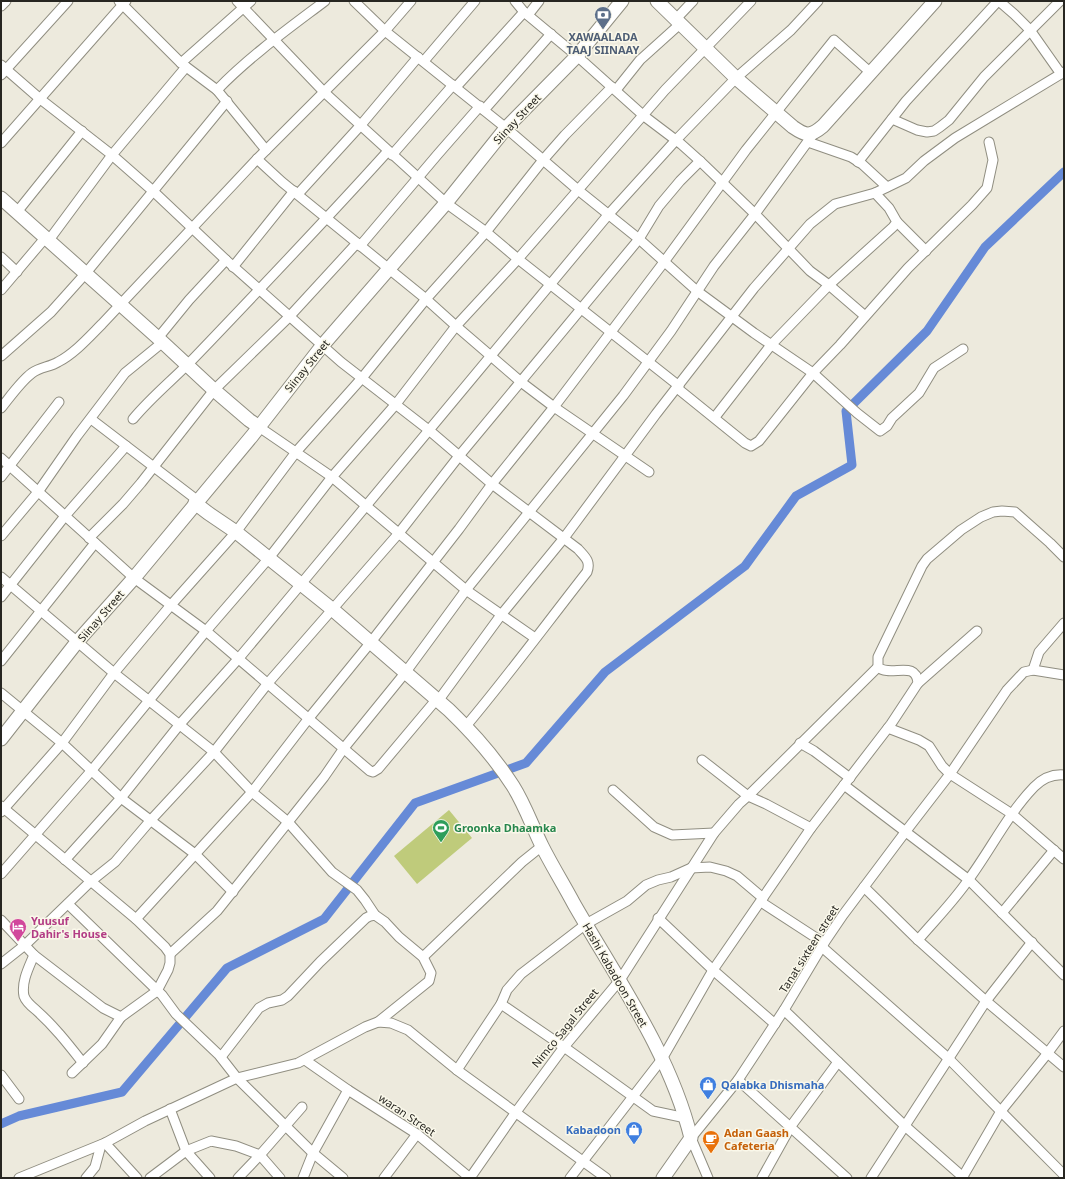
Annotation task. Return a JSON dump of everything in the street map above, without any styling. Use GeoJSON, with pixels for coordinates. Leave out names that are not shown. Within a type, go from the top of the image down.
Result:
{"type":"FeatureCollection","features":[{"type":"Feature","properties":{"kind":"street"},"geometry":{"type":"LineString","coordinates":[[1,6],[6,1]]}},
{"type":"Feature","properties":{"kind":"street"},"geometry":{"type":"LineString","coordinates":[[68,1],[3,70],[112,155],[192,227],[233,267],[322,346],[430,430],[492,484],[578,549],[587,559],[589,566],[587,572],[504,680],[466,726]]}},
{"type":"Feature","properties":{"kind":"street"},"geometry":{"type":"LineString","coordinates":[[237,1],[324,92],[446,203],[486,232],[648,362],[745,443],[751,446],[759,441],[813,374],[908,268],[972,205],[987,188],[992,160],[989,142]]}},
{"type":"Feature","properties":{"kind":"street"},"geometry":{"type":"LineString","coordinates":[[1,290],[47,239],[183,65],[251,1]]}},
{"type":"Feature","properties":{"kind":"street"},"geometry":{"type":"LineString","coordinates":[[217,90],[256,53],[325,1]]}},
{"type":"Feature","properties":{"kind":"street"},"geometry":{"type":"LineString","coordinates":[[354,1],[386,30],[482,108],[608,215],[639,239],[697,291],[813,374],[837,396],[880,431],[887,426],[892,418],[919,393],[934,368],[963,349]]}},
{"type":"Feature","properties":{"kind":"street"},"geometry":{"type":"LineString","coordinates":[[1,408],[31,374],[38,369],[57,363],[76,349],[257,159],[386,30],[411,1]]}},
{"type":"Feature","properties":{"kind":"street"},"geometry":{"type":"LineString","coordinates":[[233,267],[296,193],[475,1]]}},
{"type":"Feature","properties":{"kind":"street"},"geometry":{"type":"LineString","coordinates":[[515,1],[526,14],[577,56],[644,116],[676,140],[700,161],[755,214],[810,271],[865,316]]}},
{"type":"Feature","properties":{"kind":"street"},"geometry":{"type":"LineString","coordinates":[[133,419],[148,401],[188,365],[454,86],[539,1]]}},
{"type":"Feature","properties":{"kind":"street","name":"Siinay Street"},"geometry":{"type":"LineString","coordinates":[[1,739],[78,642],[134,578],[259,427],[322,346],[446,203],[506,128],[577,56],[622,1]]}},
{"type":"Feature","properties":{"kind":"street"},"geometry":{"type":"LineString","coordinates":[[657,1],[736,78],[776,113],[800,132],[851,157],[887,187]]}},
{"type":"Feature","properties":{"kind":"street"},"geometry":{"type":"LineString","coordinates":[[72,1073],[107,1038],[121,1017],[157,991],[168,970],[170,954],[136,919],[2,809],[62,743],[114,673],[171,605],[236,532],[296,452],[362,378],[426,299],[486,232],[543,160],[565,135],[614,89],[640,60],[678,22],[693,1]]}},
{"type":"Feature","properties":{"kind":"street"},"geometry":{"type":"LineString","coordinates":[[1,874],[92,770],[206,631],[269,558],[332,478],[396,404],[456,326],[518,259],[666,90],[751,1]]}},
{"type":"Feature","properties":{"kind":"street"},"geometry":{"type":"LineString","coordinates":[[64,860],[121,798],[180,724],[239,658],[608,215],[676,140],[736,78],[791,30],[818,1]]}},
{"type":"Feature","properties":{"kind":"street"},"geometry":{"type":"LineString","coordinates":[[1,458],[134,578],[206,631],[373,772],[378,769],[437,700],[501,615],[564,538],[754,288],[810,224],[835,204],[875,193],[906,178],[924,161],[955,138],[1062,73],[1030,30],[998,1],[906,101],[858,162]]}},
{"type":"Feature","properties":{"kind":"street"},"geometry":{"type":"LineString","coordinates":[[892,119],[916,130],[927,132],[934,131],[949,120],[984,77],[1060,1]]}},
{"type":"Feature","properties":{"kind":"street"},"geometry":{"type":"LineString","coordinates":[[1,143],[123,2],[183,65],[217,90],[266,150]]}},
{"type":"Feature","properties":{"kind":"street"},"geometry":{"type":"LineString","coordinates":[[170,954],[217,911],[233,892],[324,777],[344,748],[406,673],[466,590],[593,433],[648,362],[671,331],[714,266],[755,214],[811,138],[872,73],[930,3]]}},
{"type":"Feature","properties":{"kind":"street"},"geometry":{"type":"LineString","coordinates":[[1,661],[42,610],[92,541],[214,390],[289,317],[359,245],[438,154],[551,34]]}},
{"type":"Feature","properties":{"kind":"street"},"geometry":{"type":"LineString","coordinates":[[136,919],[252,792],[309,718],[434,562],[492,484],[554,407],[664,262],[746,150],[834,40],[872,73]]}},
{"type":"Feature","properties":{"kind":"street"},"geometry":{"type":"LineString","coordinates":[[1,356],[51,312],[86,273],[227,101]]}},
{"type":"Feature","properties":{"kind":"street"},"geometry":{"type":"LineString","coordinates":[[17,212],[82,131]]}},
{"type":"Feature","properties":{"kind":"street"},"geometry":{"type":"LineString","coordinates":[[257,159],[296,193],[426,299],[521,382],[554,407],[649,472]]}},
{"type":"Feature","properties":{"kind":"street"},"geometry":{"type":"LineString","coordinates":[[1,964],[25,945],[90,882],[115,862],[150,821],[214,752],[268,683],[399,533],[459,456],[639,239],[659,206],[680,181],[700,161]]}},
{"type":"Feature","properties":{"kind":"street"},"geometry":{"type":"LineString","coordinates":[[875,193],[890,208],[897,222],[926,251]]}},
{"type":"Feature","properties":{"kind":"street"},"geometry":{"type":"LineString","coordinates":[[1,198],[249,420],[332,478],[466,590],[535,638]]}},
{"type":"Feature","properties":{"kind":"street"},"geometry":{"type":"LineString","coordinates":[[715,417],[771,345],[828,285],[897,222]]}},
{"type":"Feature","properties":{"kind":"street"},"geometry":{"type":"LineString","coordinates":[[1,257],[17,272]]}},
{"type":"Feature","properties":{"kind":"street"},"geometry":{"type":"LineString","coordinates":[[1,536],[38,492],[77,436],[125,373],[161,340],[189,300],[226,260]]}},
{"type":"Feature","properties":{"kind":"street"},"geometry":{"type":"LineString","coordinates":[[1,477],[59,402]]}},
{"type":"Feature","properties":{"kind":"street"},"geometry":{"type":"LineString","coordinates":[[91,419],[196,502]]}},
{"type":"Feature","properties":{"kind":"street"},"geometry":{"type":"LineString","coordinates":[[1,598],[65,516],[126,446]]}},
{"type":"Feature","properties":{"kind":"street","name":"Hashi Kabadoon Street"},"geometry":{"type":"LineString","coordinates":[[196,502],[208,513],[236,532],[332,609],[437,700],[466,726],[508,779],[522,802],[542,846],[586,924],[620,980],[662,1059],[682,1104],[691,1138],[708,1178]]}},
{"type":"Feature","properties":{"kind":"street"},"geometry":{"type":"LineString","coordinates":[[918,683],[915,674],[908,670],[887,672],[881,670],[878,667],[878,657],[922,566],[927,559],[960,530],[981,517],[993,512],[1015,512],[1064,557]]}},
{"type":"Feature","properties":{"kind":"street"},"geometry":{"type":"LineString","coordinates":[[1,576],[114,673],[214,752],[252,792],[288,822],[332,872],[357,890],[375,916],[386,922],[399,937],[423,957],[431,973],[429,981],[378,1022],[365,1027],[305,1060],[237,1078],[170,1109],[103,1144],[35,1176],[19,1178]]}},
{"type":"Feature","properties":{"kind":"street"},"geometry":{"type":"LineString","coordinates":[[1064,623],[1039,652],[1033,670],[1064,675]]}},
{"type":"Feature","properties":{"kind":"street"},"geometry":{"type":"LineString","coordinates":[[570,1178],[662,1059],[713,970],[811,828],[888,728],[918,683],[977,632]]}},
{"type":"Feature","properties":{"kind":"street","name":"Nimco Sagal Street"},"geometry":{"type":"LineString","coordinates":[[470,1178],[564,1047],[620,980],[658,918],[714,833],[739,804],[878,667]]}},
{"type":"Feature","properties":{"kind":"street","name":"Tanat sixteen street"},"geometry":{"type":"LineString","coordinates":[[691,1138],[738,1080],[784,1010],[823,945],[906,831],[950,774],[1007,690],[1024,672],[1033,670]]}},
{"type":"Feature","properties":{"kind":"street"},"geometry":{"type":"LineString","coordinates":[[1,693],[62,743],[121,798],[195,854],[233,892]]}},
{"type":"Feature","properties":{"kind":"street"},"geometry":{"type":"LineString","coordinates":[[888,728],[919,740],[929,746],[942,766],[950,774],[1012,814],[1064,858]]}},
{"type":"Feature","properties":{"kind":"street"},"geometry":{"type":"LineString","coordinates":[[800,743],[814,751],[906,831],[969,880],[1064,975]]}},
{"type":"Feature","properties":{"kind":"street"},"geometry":{"type":"LineString","coordinates":[[702,760],[748,796],[811,828]]}},
{"type":"Feature","properties":{"kind":"street"},"geometry":{"type":"LineString","coordinates":[[918,940],[969,880],[993,846],[1012,814],[1034,787],[1046,778],[1056,774],[1064,775]]}},
{"type":"Feature","properties":{"kind":"street"},"geometry":{"type":"LineString","coordinates":[[613,790],[654,827],[672,835],[714,833]]}},
{"type":"Feature","properties":{"kind":"street"},"geometry":{"type":"LineString","coordinates":[[423,957],[522,862],[542,846]]}},
{"type":"Feature","properties":{"kind":"street"},"geometry":{"type":"LineString","coordinates":[[1002,913],[1054,850]]}},
{"type":"Feature","properties":{"kind":"street"},"geometry":{"type":"LineString","coordinates":[[457,1070],[501,1004],[507,990],[521,974],[586,924],[628,901],[646,885],[671,877],[691,868],[710,867],[726,871],[742,879],[762,900],[823,945],[948,1058],[1061,1174]]}},
{"type":"Feature","properties":{"kind":"street"},"geometry":{"type":"LineString","coordinates":[[864,888],[918,940],[986,1001],[1064,1067]]}},
{"type":"Feature","properties":{"kind":"street"},"geometry":{"type":"LineString","coordinates":[[68,904],[162,995],[176,1014],[221,1057],[237,1078],[285,1126],[313,1153],[343,1178]]}},
{"type":"Feature","properties":{"kind":"street"},"geometry":{"type":"LineString","coordinates":[[221,1057],[259,1008],[268,1003],[282,1000],[288,996],[320,962],[360,924],[370,916],[375,916]]}},
{"type":"Feature","properties":{"kind":"street"},"geometry":{"type":"LineString","coordinates":[[658,918],[713,970],[775,1024]]}},
{"type":"Feature","properties":{"kind":"street"},"geometry":{"type":"LineString","coordinates":[[1,920],[34,955],[103,1008],[121,1017]]}},
{"type":"Feature","properties":{"kind":"street"},"geometry":{"type":"LineString","coordinates":[[871,1178],[986,1001],[1032,942]]}},
{"type":"Feature","properties":{"kind":"street"},"geometry":{"type":"LineString","coordinates":[[34,955],[27,971],[23,990],[25,998],[29,1004],[56,1029],[83,1062]]}},
{"type":"Feature","properties":{"kind":"street"},"geometry":{"type":"LineString","coordinates":[[501,1004],[653,1111],[686,1118]]}},
{"type":"Feature","properties":{"kind":"street"},"geometry":{"type":"LineString","coordinates":[[784,1010],[905,1126],[963,1178],[1001,1111],[1064,1031]]}},
{"type":"Feature","properties":{"kind":"street"},"geometry":{"type":"LineString","coordinates":[[378,1022],[391,1023],[408,1030],[457,1070],[606,1178]]}},
{"type":"Feature","properties":{"kind":"street","name":"waran Street"},"geometry":{"type":"LineString","coordinates":[[305,1060],[348,1090],[417,1134],[470,1178]]}},
{"type":"Feature","properties":{"kind":"street"},"geometry":{"type":"LineString","coordinates":[[762,1178],[791,1126],[838,1062]]}},
{"type":"Feature","properties":{"kind":"street"},"geometry":{"type":"LineString","coordinates":[[1,1075],[19,1098]]}},
{"type":"Feature","properties":{"kind":"street"},"geometry":{"type":"LineString","coordinates":[[738,1080],[791,1126],[847,1178]]}},
{"type":"Feature","properties":{"kind":"street"},"geometry":{"type":"LineString","coordinates":[[303,1178],[313,1153],[348,1090]]}},
{"type":"Feature","properties":{"kind":"street"},"geometry":{"type":"LineString","coordinates":[[238,1178],[302,1107]]}},
{"type":"Feature","properties":{"kind":"street"},"geometry":{"type":"LineString","coordinates":[[170,1109],[186,1151],[210,1178]]}},
{"type":"Feature","properties":{"kind":"street"},"geometry":{"type":"LineString","coordinates":[[384,1178],[417,1134]]}},
{"type":"Feature","properties":{"kind":"street"},"geometry":{"type":"LineString","coordinates":[[663,1178],[691,1138]]}},
{"type":"Feature","properties":{"kind":"street"},"geometry":{"type":"LineString","coordinates":[[150,1178],[186,1151],[211,1141],[236,1146],[260,1155],[280,1178]]}},
{"type":"Feature","properties":{"kind":"street"},"geometry":{"type":"LineString","coordinates":[[86,1178],[95,1167],[103,1144]]}},
{"type":"Feature","properties":{"kind":"street"},"geometry":{"type":"LineString","coordinates":[[103,1144],[137,1178]]}},
{"type":"Feature","properties":{"kind":"green space"},"geometry":{"type":"Polygon","coordinates":[[[449,810],[472,838],[417,884],[394,856],[449,810]]]}},
{"type":"Feature","properties":{"kind":"waterway"},"geometry":{"type":"LineString","coordinates":[[1,1124],[19,1116],[122,1092],[227,968],[324,919],[415,803],[526,763],[605,672],[745,566],[796,496],[852,465],[846,411],[927,331],[985,247],[1064,172]]}},
{"type":"Feature","properties":{"kind":"place","name":"XAWAALADA TAAJ SIINAAY"},"geometry":{"type":"Point","coordinates":[603,30]}},
{"type":"Feature","properties":{"kind":"place","name":"Groonka Dhaamka"},"geometry":{"type":"Point","coordinates":[441,843]}},
{"type":"Feature","properties":{"kind":"place","name":"Yuusuf Dahir's House"},"geometry":{"type":"Point","coordinates":[18,942]}},
{"type":"Feature","properties":{"kind":"place","name":"Qalabka Dhismaha"},"geometry":{"type":"Point","coordinates":[708,1100]}},
{"type":"Feature","properties":{"kind":"place","name":"Kabadoon"},"geometry":{"type":"Point","coordinates":[634,1145]}},
{"type":"Feature","properties":{"kind":"place","name":"Adan Gaash Cafeteria"},"geometry":{"type":"Point","coordinates":[711,1154]}}]}
